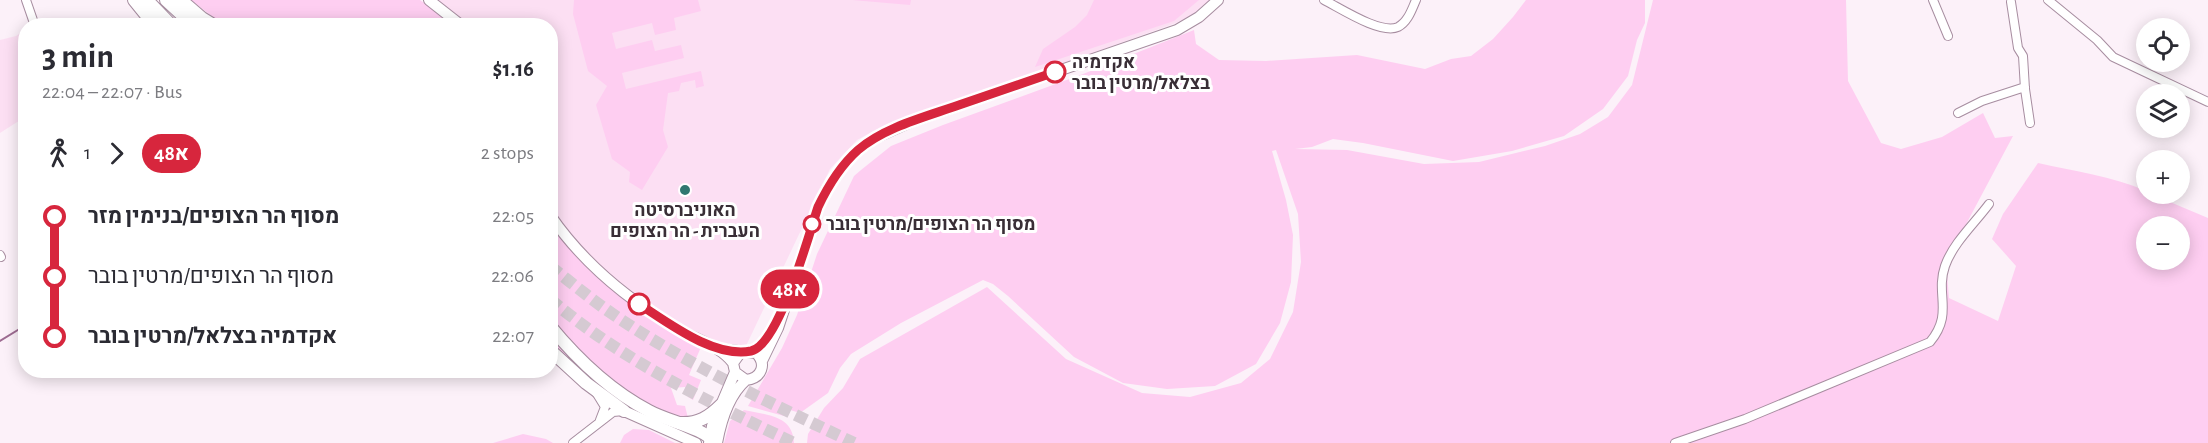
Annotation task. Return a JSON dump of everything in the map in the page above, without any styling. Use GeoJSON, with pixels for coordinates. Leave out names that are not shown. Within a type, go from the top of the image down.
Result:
{"type":"FeatureCollection","features":[{"type":"Feature","properties":{"kind":"main road"},"geometry":{"type":"LineString","coordinates":[[135,0],[148,18]]}},
{"type":"Feature","properties":{"kind":"main road"},"geometry":{"type":"LineString","coordinates":[[147,0],[164,18]]}},
{"type":"Feature","properties":{"kind":"main road"},"geometry":{"type":"LineString","coordinates":[[166,0],[185,18]]}},
{"type":"Feature","properties":{"kind":"main road"},"geometry":{"type":"LineString","coordinates":[[180,0],[202,18]]}},
{"type":"Feature","properties":{"kind":"main road"},"geometry":{"type":"LineString","coordinates":[[558,335],[586,365],[610,386],[632,401],[713,441]]}},
{"type":"Feature","properties":{"kind":"main road"},"geometry":{"type":"LineString","coordinates":[[558,357],[593,389],[624,411]]}},
{"type":"Feature","properties":{"kind":"main road"},"geometry":{"type":"LineString","coordinates":[[674,423],[701,420],[721,405]]}},
{"type":"Feature","properties":{"kind":"street"},"geometry":{"type":"LineString","coordinates":[[26,0],[32,18]]}},
{"type":"Feature","properties":{"kind":"street"},"geometry":{"type":"LineString","coordinates":[[429,0],[452,18]]}},
{"type":"Feature","properties":{"kind":"street"},"geometry":{"type":"LineString","coordinates":[[713,441],[737,389],[746,380],[759,375],[762,361],[778,328],[818,207],[836,175],[856,152],[875,138],[913,121],[1177,30],[1199,17],[1218,0]]}},
{"type":"Feature","properties":{"kind":"street"},"geometry":{"type":"LineString","coordinates":[[1324,0],[1374,25],[1389,29],[1398,27],[1404,22],[1416,0]]}},
{"type":"Feature","properties":{"kind":"street"},"geometry":{"type":"LineString","coordinates":[[1933,0],[1948,36]]}},
{"type":"Feature","properties":{"kind":"street"},"geometry":{"type":"LineString","coordinates":[[2048,0],[2097,40],[2113,57],[2208,102]]}},
{"type":"Feature","properties":{"kind":"street"},"geometry":{"type":"LineString","coordinates":[[2012,1],[2018,48],[2023,56],[2030,123]]}},
{"type":"Feature","properties":{"kind":"street"},"geometry":{"type":"LineString","coordinates":[[1958,113],[1982,100],[2025,87]]}},
{"type":"Feature","properties":{"kind":"street"},"geometry":{"type":"LineString","coordinates":[[1675,443],[1745,420],[1930,342],[1944,315],[1942,287],[1945,266],[1958,244],[1989,204]]}},
{"type":"Feature","properties":{"kind":"street"},"geometry":{"type":"LineString","coordinates":[[558,225],[576,249],[612,284],[679,330],[724,353],[734,367],[737,376],[746,380]]}},
{"type":"Feature","properties":{"kind":"street"},"geometry":{"type":"LineString","coordinates":[[713,441],[721,405],[737,355],[768,337],[781,314]]}},
{"type":"Feature","properties":{"kind":"street"},"geometry":{"type":"LineString","coordinates":[[711,346],[727,351],[756,353],[762,361]]}},
{"type":"Feature","properties":{"kind":"street"},"geometry":{"type":"LineString","coordinates":[[593,389],[605,407],[597,425]]}},
{"type":"Feature","properties":{"kind":"street"},"geometry":{"type":"LineString","coordinates":[[573,443],[613,412],[624,411],[687,441],[696,443]]}},
{"type":"Feature","properties":{"kind":"shaded area"},"geometry":{"type":"Polygon","coordinates":[[[191,0],[420,0],[444,18],[214,18],[191,0]]]}},
{"type":"Feature","properties":{"kind":"shaded area","name":"האוניברסיטה העברית - הר הצופים"},"geometry":{"type":"Polygon","coordinates":[[[436,0],[1210,0],[1196,13],[1176,23],[872,132],[857,140],[830,169],[746,346],[728,347],[674,322],[629,295],[584,253],[558,221],[558,18],[459,18],[436,0]]]}},
{"type":"Feature","properties":{"kind":"shaded area"},"geometry":{"type":"Polygon","coordinates":[[[574,0],[698,0],[701,11],[674,18],[676,30],[655,35],[652,23],[612,33],[616,49],[652,40],[655,51],[681,45],[684,58],[622,73],[626,89],[701,71],[704,86],[696,88],[695,80],[681,83],[679,91],[668,93],[663,130],[668,147],[642,190],[629,182],[630,172],[612,159],[596,105],[607,86],[588,71],[573,14],[574,0]]]}},
{"type":"Feature","properties":{"kind":"shaded area"},"geometry":{"type":"Polygon","coordinates":[[[852,0],[911,0],[910,5],[852,0]]]}},
{"type":"Feature","properties":{"kind":"shaded area"},"geometry":{"type":"Polygon","coordinates":[[[1094,0],[1199,0],[1174,21],[1035,67],[1043,49],[1075,27],[1087,15],[1094,0]]]}},
{"type":"Feature","properties":{"kind":"shaded area"},"geometry":{"type":"Polygon","coordinates":[[[1526,0],[1645,0],[1645,23],[1637,40],[1628,76],[1603,109],[1564,136],[1512,151],[1453,161],[1333,139],[1312,147],[1295,149],[1347,150],[1424,164],[1479,162],[1545,146],[1580,134],[1608,117],[1632,85],[1653,0],[1846,0],[1848,81],[1881,143],[1901,149],[1942,137],[1983,113],[1995,138],[2013,136],[1946,262],[1949,298],[1998,321],[2016,266],[1992,239],[2003,214],[2038,163],[2093,174],[2136,187],[2136,204],[2175,204],[2208,218],[2208,443],[807,443],[808,434],[824,408],[843,388],[860,359],[987,287],[1066,359],[1142,393],[1190,397],[1241,383],[1270,359],[1293,312],[1301,262],[1298,214],[1276,150],[1272,151],[1293,235],[1291,282],[1280,323],[1256,364],[1215,386],[1167,389],[1123,383],[1074,357],[1008,296],[993,284],[983,280],[901,323],[851,354],[840,368],[828,393],[800,413],[787,409],[784,416],[748,406],[782,348],[797,315],[817,254],[854,176],[891,146],[1194,30],[1196,44],[1219,60],[1266,61],[1357,55],[1425,69],[1451,59],[1471,56],[1493,39],[1526,0]]]}},
{"type":"Feature","properties":{"kind":"shaded area"},"geometry":{"type":"Polygon","coordinates":[[[18,35],[18,121],[0,133],[0,40],[18,35]]]}},
{"type":"Feature","properties":{"kind":"shaded area"},"geometry":{"type":"Polygon","coordinates":[[[558,233],[563,240],[687,339],[701,347],[689,375],[701,380],[693,400],[688,397],[685,387],[671,388],[677,405],[685,406],[688,418],[667,413],[629,394],[579,351],[558,327],[558,233]]]}},
{"type":"Feature","properties":{"kind":"shaded area"},"geometry":{"type":"Polygon","coordinates":[[[558,339],[624,400],[620,405],[577,371],[558,351],[558,339]]]}},
{"type":"Feature","properties":{"kind":"shaded area"},"geometry":{"type":"Polygon","coordinates":[[[744,410],[770,415],[784,422],[793,434],[794,443],[724,443],[730,421],[744,410]]]}},
{"type":"Feature","properties":{"kind":"shaded area"},"geometry":{"type":"Polygon","coordinates":[[[633,429],[649,430],[675,443],[620,443],[624,435],[633,429]]]}},
{"type":"Feature","properties":{"kind":"shaded area"},"geometry":{"type":"Polygon","coordinates":[[[523,434],[546,439],[553,443],[493,443],[523,434]]]}},
{"type":"Feature","properties":{"kind":"waterway"},"geometry":{"type":"LineString","coordinates":[[0,341],[18,330]]}},
{"type":"Feature","properties":{"kind":"tunnel"},"geometry":{"type":"LineString","coordinates":[[558,272],[604,308],[664,347],[726,381],[854,443]]}},
{"type":"Feature","properties":{"kind":"tunnel"},"geometry":{"type":"LineString","coordinates":[[558,305],[637,361],[699,396],[794,443]]}},
{"type":"Feature","properties":{"kind":"bus line","name":"48א"},"geometry":{"type":"LineString","coordinates":[[639,304],[679,330],[711,346],[735,352],[756,349],[768,337],[781,314],[826,190],[844,164],[856,152],[875,138],[913,121],[1055,72]]}},
{"type":"Feature","properties":{"kind":"place","name":"אקדמיה בצלאל/מרטין בובר"},"geometry":{"type":"Point","coordinates":[1055,72]}},
{"type":"Feature","properties":{"kind":"place","name":"האוניברסיטה העברית - הר הצופים"},"geometry":{"type":"Point","coordinates":[685,190]}},
{"type":"Feature","properties":{"kind":"place","name":"מסוף הר הצופים/מרטין בובר"},"geometry":{"type":"Point","coordinates":[812,224]}}]}
